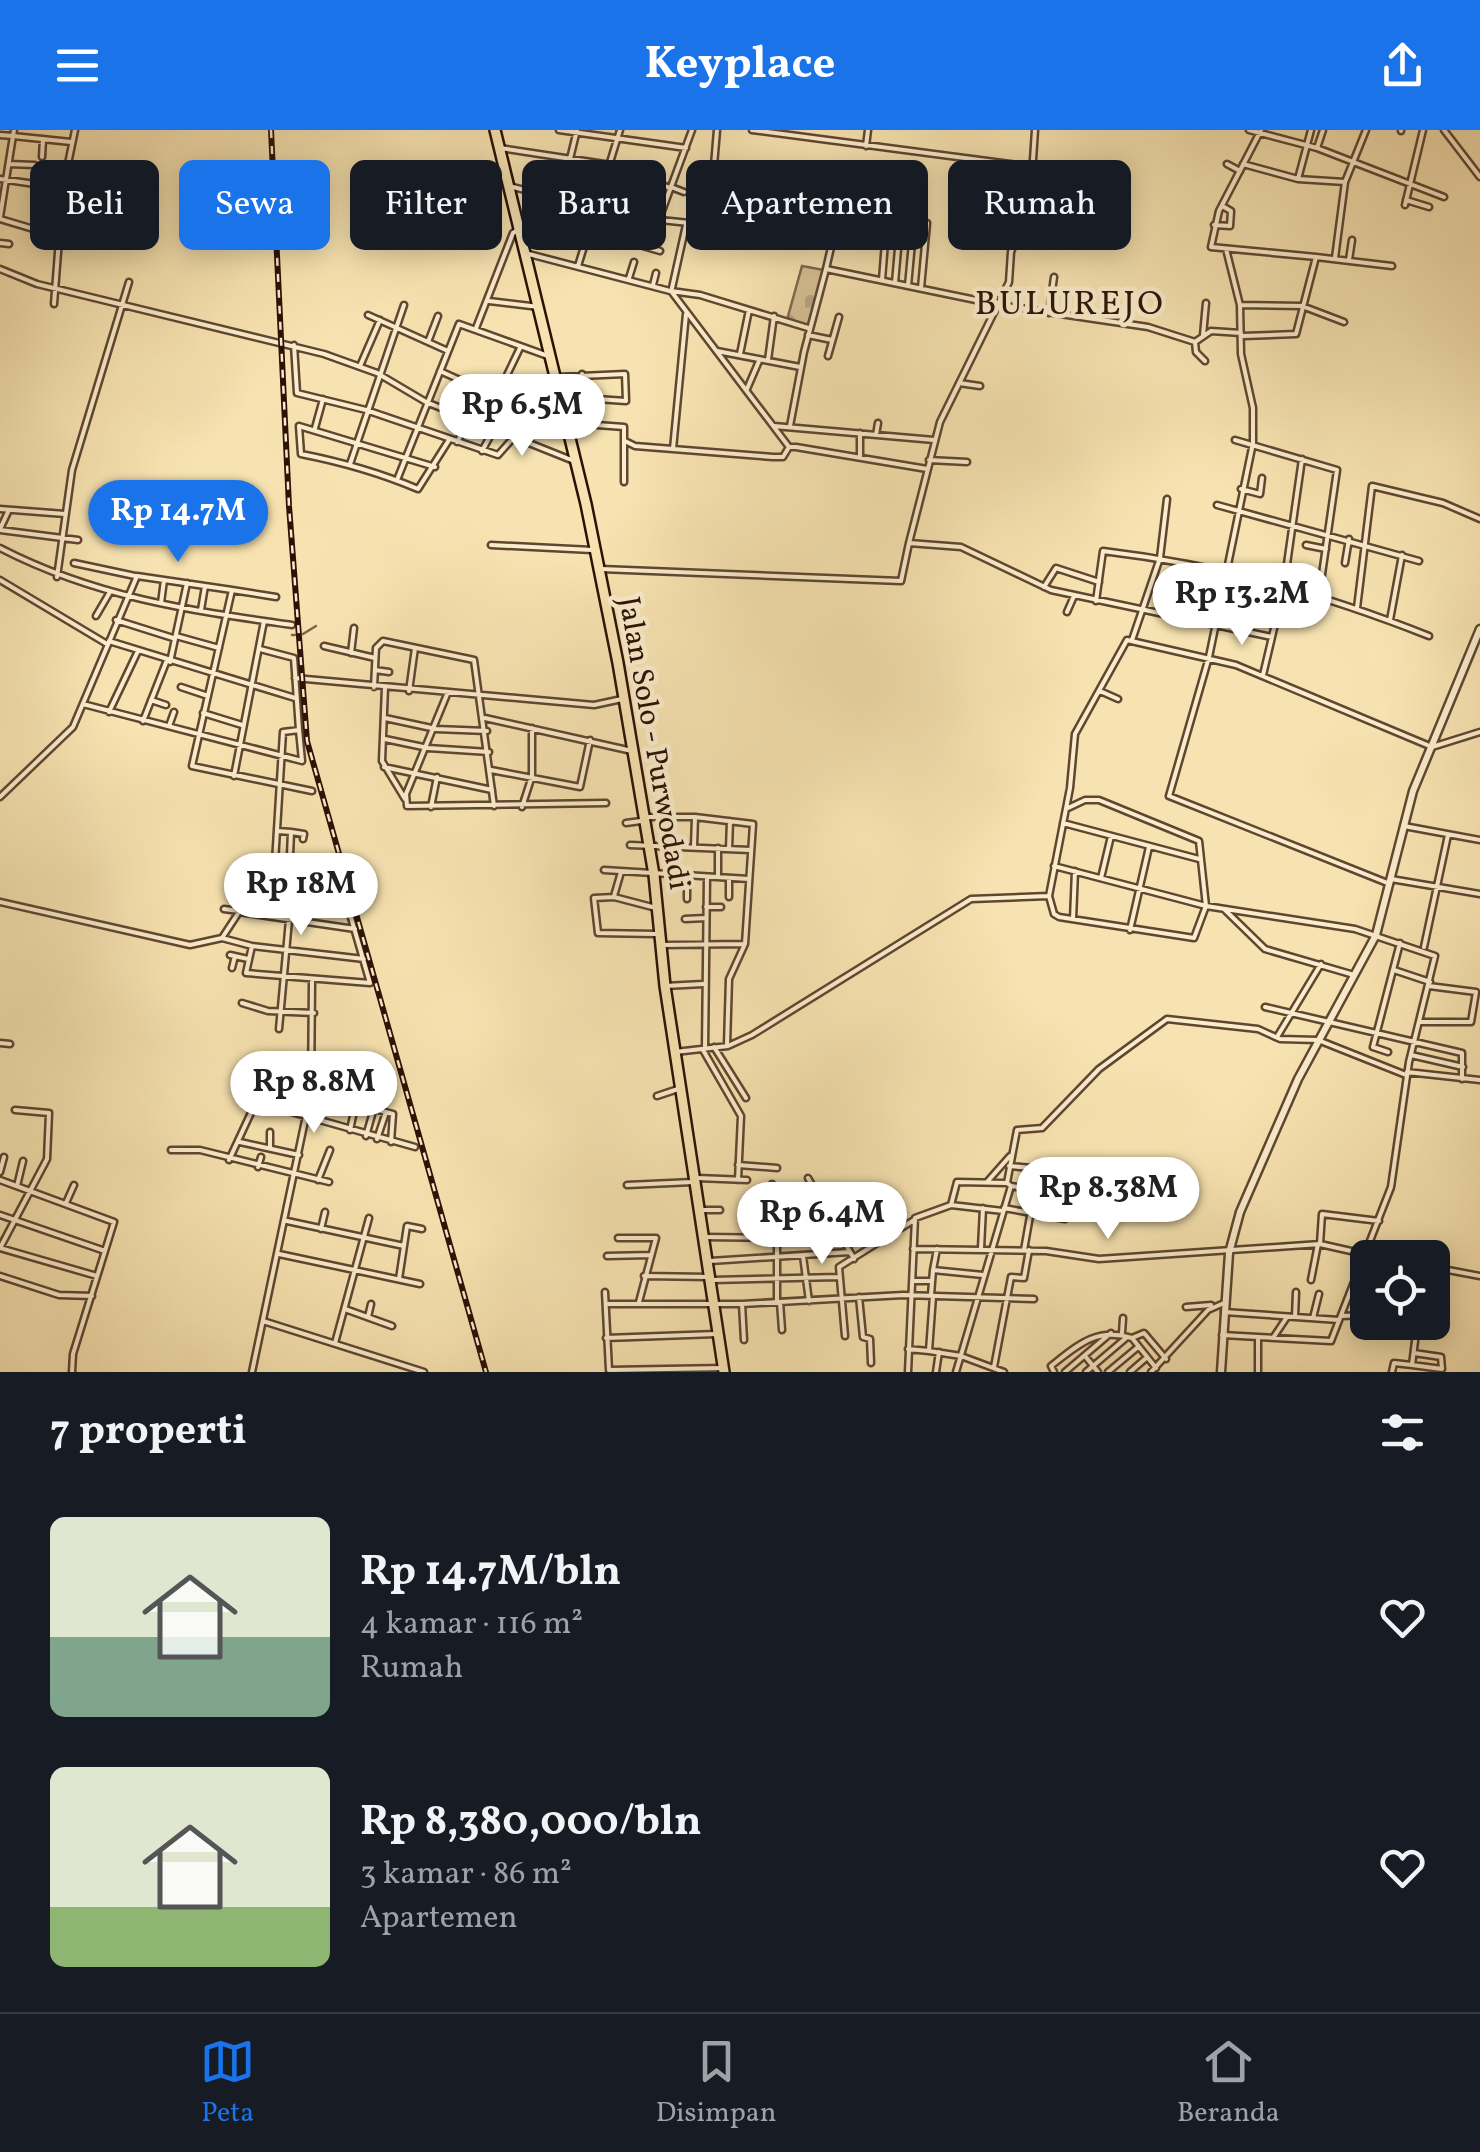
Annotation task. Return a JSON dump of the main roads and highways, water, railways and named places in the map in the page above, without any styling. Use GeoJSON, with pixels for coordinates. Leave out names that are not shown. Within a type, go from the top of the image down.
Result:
{"type":"FeatureCollection","features":[{"type":"Feature","properties":{"kind":"main road","name":"Jalan Solo - Purwodadi"},"geometry":{"type":"LineString","coordinates":[[495,130],[597,550],[654,874],[692,1180],[710,1261],[724,1370]]}},
{"type":"Feature","properties":{"kind":"waterway"},"geometry":{"type":"LineString","coordinates":[[303,634],[316,626]]}},
{"type":"Feature","properties":{"kind":"railway"},"geometry":{"type":"LineString","coordinates":[[271,130],[289,506],[307,741],[486,1372]]}},
{"type":"Feature","properties":{"kind":"district","name":"BULUREJO"},"geometry":{"type":"Point","coordinates":[1070,302]}}]}
